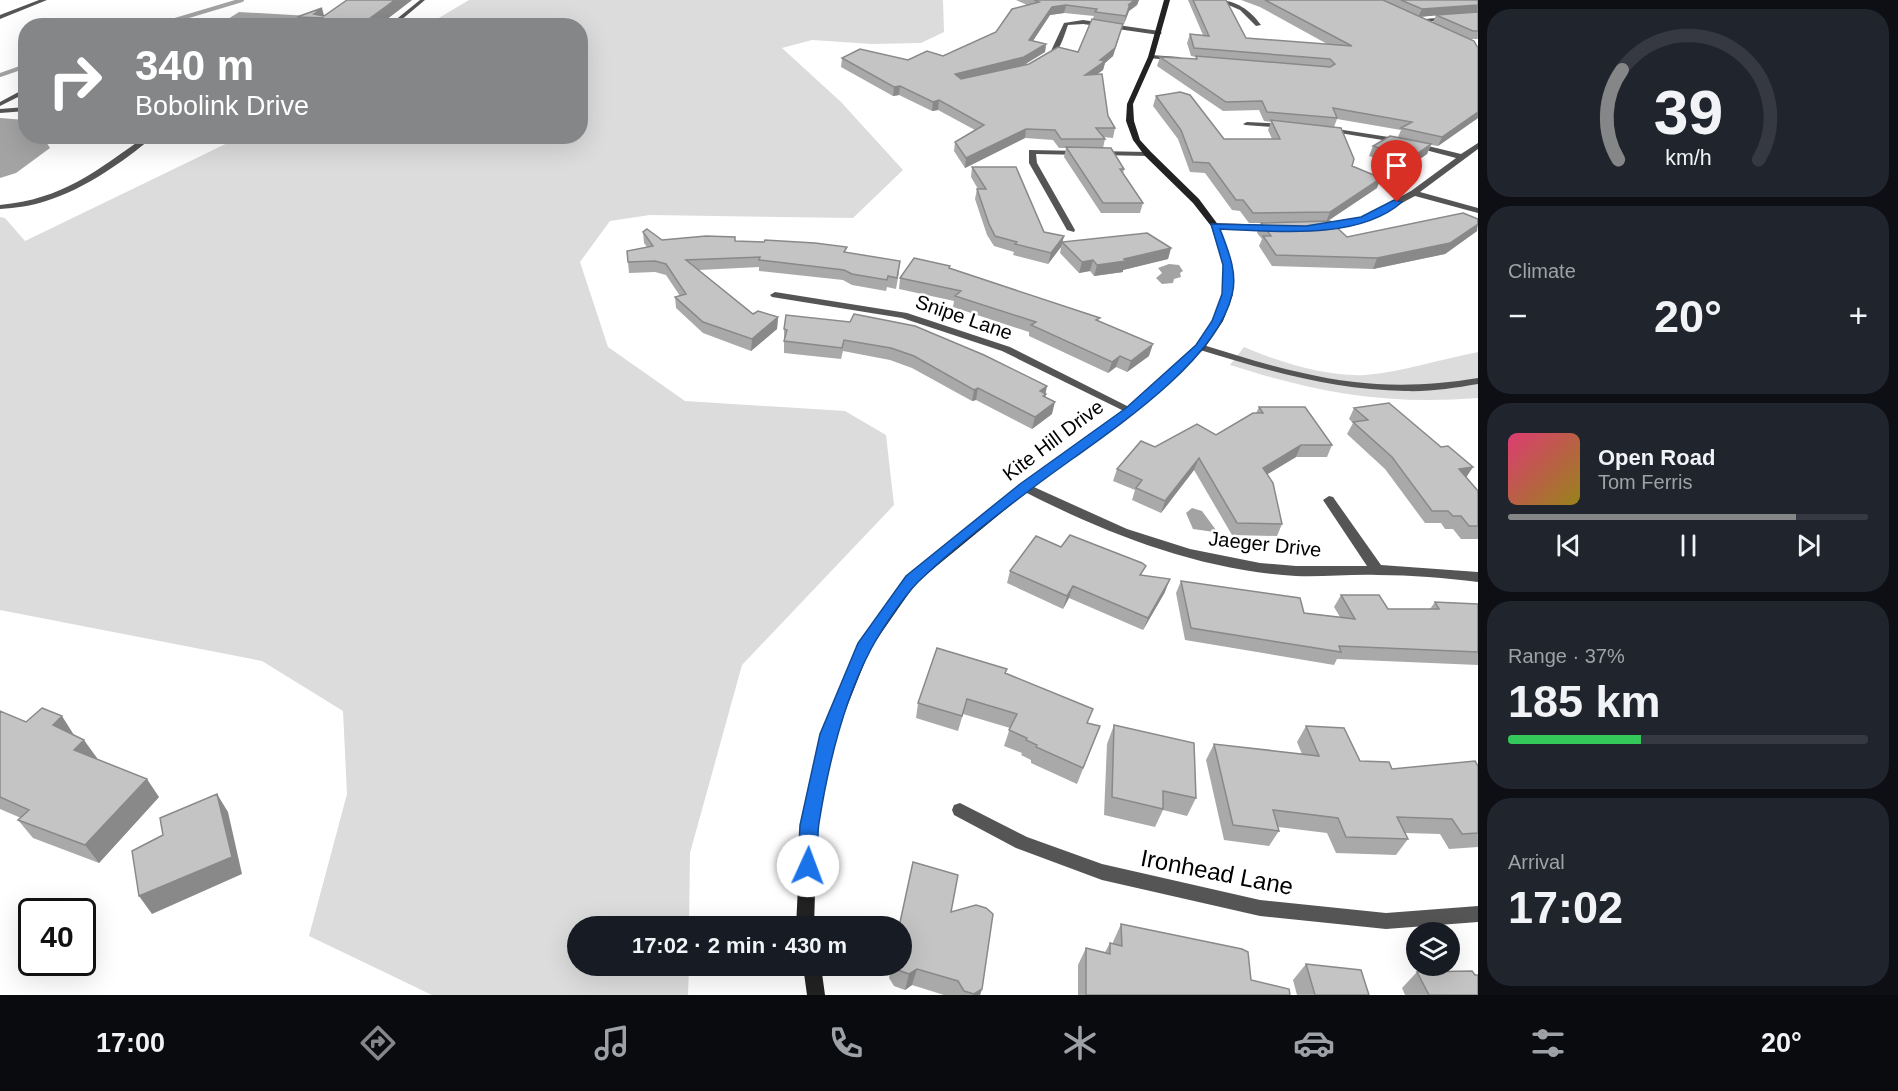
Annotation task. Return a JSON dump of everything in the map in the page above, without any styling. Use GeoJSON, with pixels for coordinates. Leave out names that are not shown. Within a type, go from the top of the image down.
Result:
{"type":"FeatureCollection","features":[{"type":"Feature","properties":{"kind":"street"},"geometry":{"type":"LineString","coordinates":[[0,17],[44,0]]}},
{"type":"Feature","properties":{"kind":"street","name":"Kite Hill Drive"},"geometry":{"type":"LineString","coordinates":[[805,916],[809,825],[828,734],[864,647],[911,580],[1025,487],[1130,411],[1200,347],[1218,321],[1228,294],[1228,265],[1215,226],[1196,201],[1148,154],[1137,140],[1130,121],[1130,104],[1151,57],[1167,0]]}},
{"type":"Feature","properties":{"kind":"street"},"geometry":{"type":"LineString","coordinates":[[1221,0],[1239,6],[1250,13],[1258,25]]}},
{"type":"Feature","properties":{"kind":"street"},"geometry":{"type":"LineString","coordinates":[[1409,16],[1438,29]]}},
{"type":"Feature","properties":{"kind":"street"},"geometry":{"type":"LineString","coordinates":[[1418,20],[1478,16]]}},
{"type":"Feature","properties":{"kind":"street"},"geometry":{"type":"LineString","coordinates":[[1035,63],[1054,52],[1066,24],[1083,22],[1159,33]]}},
{"type":"Feature","properties":{"kind":"street"},"geometry":{"type":"LineString","coordinates":[[1151,57],[1186,60]]}},
{"type":"Feature","properties":{"kind":"street"},"geometry":{"type":"LineString","coordinates":[[1247,124],[1292,126]]}},
{"type":"Feature","properties":{"kind":"street"},"geometry":{"type":"LineString","coordinates":[[1314,127],[1395,140],[1463,157]]}},
{"type":"Feature","properties":{"kind":"street"},"geometry":{"type":"LineString","coordinates":[[1306,229],[1363,220],[1414,193],[1478,145]]}},
{"type":"Feature","properties":{"kind":"street"},"geometry":{"type":"LineString","coordinates":[[1071,230],[1033,163],[1032,152],[1148,154]]}},
{"type":"Feature","properties":{"kind":"street"},"geometry":{"type":"LineString","coordinates":[[1414,193],[1478,211]]}},
{"type":"Feature","properties":{"kind":"street"},"geometry":{"type":"LineString","coordinates":[[1215,226],[1283,228]]}},
{"type":"Feature","properties":{"kind":"street","name":"Snipe Lane"},"geometry":{"type":"LineString","coordinates":[[775,295],[904,315],[1006,349],[1130,411]]}},
{"type":"Feature","properties":{"kind":"street","name":"Jaeger Drive"},"geometry":{"type":"LineString","coordinates":[[1025,487],[1061,506],[1149,544],[1221,563],[1297,571],[1377,570],[1478,577]]}},
{"type":"Feature","properties":{"kind":"street"},"geometry":{"type":"LineString","coordinates":[[1329,500],[1377,570]]}},
{"type":"Feature","properties":{"kind":"street","name":"Ironhead Lane"},"geometry":{"type":"LineString","coordinates":[[960,810],[1022,843],[1102,873],[1250,906],[1386,921],[1478,914]]}},
{"type":"Feature","properties":{"kind":"street"},"geometry":{"type":"LineString","coordinates":[[813,976],[816,995]]}},
{"type":"Feature","properties":{"kind":"lane"},"geometry":{"type":"LineString","coordinates":[[400,18],[423,0]]}},
{"type":"Feature","properties":{"kind":"lane"},"geometry":{"type":"LineString","coordinates":[[0,104],[18,94]]}},
{"type":"Feature","properties":{"kind":"lane"},"geometry":{"type":"LineString","coordinates":[[0,111],[18,110]]}},
{"type":"Feature","properties":{"kind":"lane"},"geometry":{"type":"LineString","coordinates":[[0,207],[24,206],[68,192],[139,144]]}},
{"type":"Feature","properties":{"kind":"lane"},"geometry":{"type":"LineString","coordinates":[[1200,347],[1271,370],[1334,384],[1379,390],[1424,390],[1478,381]]}},
{"type":"Feature","properties":{"kind":"shaded area"},"geometry":{"type":"Polygon","coordinates":[[[469,0],[943,0],[944,32],[921,43],[872,44],[812,40],[782,48],[841,102],[903,170],[853,218],[650,215],[610,221],[580,262],[608,347],[685,401],[845,411],[886,435],[894,505],[742,665],[690,853],[689,916],[567,916],[567,976],[689,976],[688,995],[432,995],[309,936],[347,794],[343,711],[262,661],[0,610],[0,217],[5,218],[25,241],[226,144],[588,144],[588,18],[439,18],[469,0]]]}},
{"type":"Feature","properties":{"kind":"shaded area"},"geometry":{"type":"Polygon","coordinates":[[[239,12],[309,16],[306,18],[230,18],[239,12]]]}},
{"type":"Feature","properties":{"kind":"shaded area"},"geometry":{"type":"Polygon","coordinates":[[[0,118],[18,119],[18,144],[47,144],[50,148],[16,173],[0,178],[0,118]]]}},
{"type":"Feature","properties":{"kind":"shaded area"},"geometry":{"type":"Polygon","coordinates":[[[1169,264],[1179,265],[1183,271],[1180,273],[1181,277],[1174,279],[1173,283],[1162,284],[1156,278],[1162,273],[1158,268],[1169,264]]]}},
{"type":"Feature","properties":{"kind":"shaded area"},"geometry":{"type":"Polygon","coordinates":[[[1244,347],[1303,367],[1350,375],[1393,371],[1478,352],[1478,398],[1413,400],[1323,390],[1230,365],[1244,347]]]}},
{"type":"Feature","properties":{"kind":"shaded area"},"geometry":{"type":"Polygon","coordinates":[[[1192,508],[1202,511],[1216,530],[1214,532],[1193,529],[1186,513],[1192,508]]]}},
{"type":"Feature","properties":{"kind":"building"},"geometry":{"type":"Polygon","coordinates":[[[347,0],[395,0],[370,18],[297,17],[322,8],[314,14],[324,16],[347,0]]]}},
{"type":"Feature","properties":{"kind":"building"},"geometry":{"type":"Polygon","coordinates":[[[1034,0],[1135,0],[1128,5],[1130,4],[1126,16],[1066,5],[1052,7],[1029,40],[1046,44],[1024,57],[955,74],[961,79],[1029,64],[1058,47],[1078,52],[1092,19],[1123,24],[1115,48],[1100,60],[1105,61],[1085,75],[1102,74],[1108,116],[1115,128],[1096,128],[1105,139],[1061,139],[1055,130],[1026,129],[966,158],[955,142],[984,125],[939,100],[933,102],[900,86],[894,87],[842,58],[860,49],[908,60],[927,51],[943,56],[996,32],[1012,9],[1039,2],[1034,0]]]}},
{"type":"Feature","properties":{"kind":"building"},"geometry":{"type":"Polygon","coordinates":[[[1193,0],[1226,0],[1246,38],[1352,46],[1265,0],[1383,0],[1474,41],[1478,48],[1478,112],[1442,137],[1401,128],[1412,122],[1333,108],[1337,118],[1267,112],[1262,101],[1226,102],[1160,57],[1197,59],[1196,56],[1330,67],[1335,64],[1330,59],[1194,48],[1190,34],[1209,36],[1193,0]]]}},
{"type":"Feature","properties":{"kind":"building"},"geometry":{"type":"Polygon","coordinates":[[[1401,0],[1478,0],[1478,5],[1422,9],[1401,0]]]}},
{"type":"Feature","properties":{"kind":"building"},"geometry":{"type":"Polygon","coordinates":[[[1478,12],[1478,31],[1436,15],[1478,12]]]}},
{"type":"Feature","properties":{"kind":"building"},"geometry":{"type":"Polygon","coordinates":[[[1180,92],[1190,95],[1224,139],[1280,139],[1271,120],[1341,128],[1354,159],[1352,166],[1381,178],[1330,212],[1253,213],[1243,200],[1236,200],[1209,163],[1193,162],[1181,130],[1156,96],[1180,92]]]}},
{"type":"Feature","properties":{"kind":"building"},"geometry":{"type":"Polygon","coordinates":[[[1390,136],[1431,144],[1411,158],[1373,146],[1390,136]]]}},
{"type":"Feature","properties":{"kind":"building"},"geometry":{"type":"Polygon","coordinates":[[[1066,147],[1111,148],[1124,169],[1120,169],[1143,203],[1103,203],[1066,147]]]}},
{"type":"Feature","properties":{"kind":"building"},"geometry":{"type":"Polygon","coordinates":[[[972,167],[1016,167],[1044,232],[1064,236],[1051,253],[1015,244],[1017,242],[995,236],[977,189],[986,189],[972,167]]]}},
{"type":"Feature","properties":{"kind":"building"},"geometry":{"type":"Polygon","coordinates":[[[1463,213],[1478,219],[1478,224],[1450,243],[1377,258],[1276,255],[1263,236],[1271,236],[1261,223],[1330,221],[1347,237],[1463,213]]]}},
{"type":"Feature","properties":{"kind":"building"},"geometry":{"type":"Polygon","coordinates":[[[647,229],[662,240],[706,236],[735,237],[735,241],[815,243],[847,247],[844,252],[900,261],[897,278],[888,276],[887,280],[852,274],[844,270],[759,260],[760,257],[686,260],[753,314],[758,311],[778,317],[752,339],[703,322],[675,297],[686,294],[666,264],[655,261],[628,262],[627,251],[653,246],[643,232],[647,229]]]}},
{"type":"Feature","properties":{"kind":"building"},"geometry":{"type":"Polygon","coordinates":[[[1147,233],[1171,248],[1124,259],[1126,261],[1097,265],[1093,260],[1082,262],[1062,242],[1147,233]]]}},
{"type":"Feature","properties":{"kind":"building"},"geometry":{"type":"Polygon","coordinates":[[[914,258],[950,266],[949,268],[1100,318],[1096,320],[1153,344],[1131,361],[1120,356],[1112,362],[1031,325],[1036,322],[955,296],[961,291],[900,278],[914,258]]]}},
{"type":"Feature","properties":{"kind":"building"},"geometry":{"type":"Polygon","coordinates":[[[854,314],[915,326],[984,355],[1047,386],[1040,391],[1046,394],[1043,396],[1055,402],[1035,417],[978,388],[974,390],[914,356],[891,348],[844,340],[842,348],[784,341],[787,330],[784,329],[786,315],[850,322],[854,314]]]}},
{"type":"Feature","properties":{"kind":"building"},"geometry":{"type":"Polygon","coordinates":[[[1389,403],[1441,447],[1448,446],[1473,467],[1459,469],[1478,491],[1478,526],[1469,526],[1461,516],[1453,516],[1448,511],[1432,511],[1392,457],[1353,422],[1368,420],[1354,408],[1389,403]]]}},
{"type":"Feature","properties":{"kind":"building"},"geometry":{"type":"Polygon","coordinates":[[[1259,407],[1305,407],[1332,445],[1301,445],[1263,468],[1273,483],[1282,524],[1237,523],[1199,458],[1165,501],[1136,488],[1142,480],[1117,469],[1141,441],[1155,447],[1197,424],[1216,435],[1253,413],[1263,413],[1259,407]]]}},
{"type":"Feature","properties":{"kind":"building"},"geometry":{"type":"Polygon","coordinates":[[[1070,535],[1142,563],[1146,566],[1140,575],[1170,579],[1148,618],[1073,586],[1067,596],[1010,571],[1036,536],[1061,547],[1070,535]]]}},
{"type":"Feature","properties":{"kind":"building"},"geometry":{"type":"Polygon","coordinates":[[[1181,581],[1300,598],[1304,613],[1355,619],[1341,595],[1379,595],[1388,609],[1439,609],[1435,602],[1478,604],[1478,652],[1339,646],[1341,652],[1191,628],[1181,581]]]}},
{"type":"Feature","properties":{"kind":"building"},"geometry":{"type":"Polygon","coordinates":[[[937,648],[1007,669],[1005,673],[1093,709],[1087,723],[1100,726],[1083,768],[1036,747],[1037,745],[1026,740],[1027,738],[1009,730],[1017,714],[967,699],[962,716],[918,703],[937,648]]]}},
{"type":"Feature","properties":{"kind":"building"},"geometry":{"type":"Polygon","coordinates":[[[42,708],[62,716],[53,725],[84,740],[74,750],[147,779],[85,845],[18,820],[29,810],[0,797],[0,711],[26,722],[42,708]]]}},
{"type":"Feature","properties":{"kind":"building"},"geometry":{"type":"Polygon","coordinates":[[[1114,725],[1194,743],[1196,798],[1163,791],[1163,809],[1112,797],[1114,725]]]}},
{"type":"Feature","properties":{"kind":"building"},"geometry":{"type":"Polygon","coordinates":[[[1306,726],[1344,728],[1360,761],[1389,762],[1392,769],[1475,761],[1478,766],[1478,833],[1462,834],[1452,819],[1397,817],[1408,839],[1346,837],[1338,818],[1273,810],[1279,831],[1233,825],[1214,744],[1319,756],[1306,726]]]}},
{"type":"Feature","properties":{"kind":"building"},"geometry":{"type":"Polygon","coordinates":[[[217,794],[232,857],[139,896],[132,851],[163,835],[160,818],[217,794]]]}},
{"type":"Feature","properties":{"kind":"building"},"geometry":{"type":"Polygon","coordinates":[[[913,862],[958,875],[951,912],[976,905],[986,908],[993,914],[982,989],[974,994],[964,991],[958,981],[917,969],[912,972],[912,916],[901,916],[913,862]]]}},
{"type":"Feature","properties":{"kind":"building"},"geometry":{"type":"Polygon","coordinates":[[[1121,924],[1242,949],[1248,952],[1251,980],[1289,989],[1290,995],[1086,995],[1086,948],[1110,954],[1110,943],[1122,946],[1121,924]]]}},
{"type":"Feature","properties":{"kind":"building"},"geometry":{"type":"Polygon","coordinates":[[[1306,964],[1361,970],[1369,995],[1315,995],[1306,964]]]}},
{"type":"Feature","properties":{"kind":"building"},"geometry":{"type":"Polygon","coordinates":[[[1460,971],[1472,971],[1478,975],[1478,995],[1429,995],[1419,976],[1460,976],[1460,971]]]}},
{"type":"Feature","properties":{"kind":"waterway"},"geometry":{"type":"LineString","coordinates":[[182,18],[242,0]]}},
{"type":"Feature","properties":{"kind":"waterway"},"geometry":{"type":"LineString","coordinates":[[0,75],[18,69]]}},
{"type":"Feature","properties":{"kind":"route"},"geometry":{"type":"LineString","coordinates":[[808,866],[809,825],[828,734],[864,647],[911,580],[1025,487],[1130,411],[1200,347],[1218,321],[1228,294],[1228,265],[1215,226],[1306,229],[1363,220],[1397,202]]}}]}
